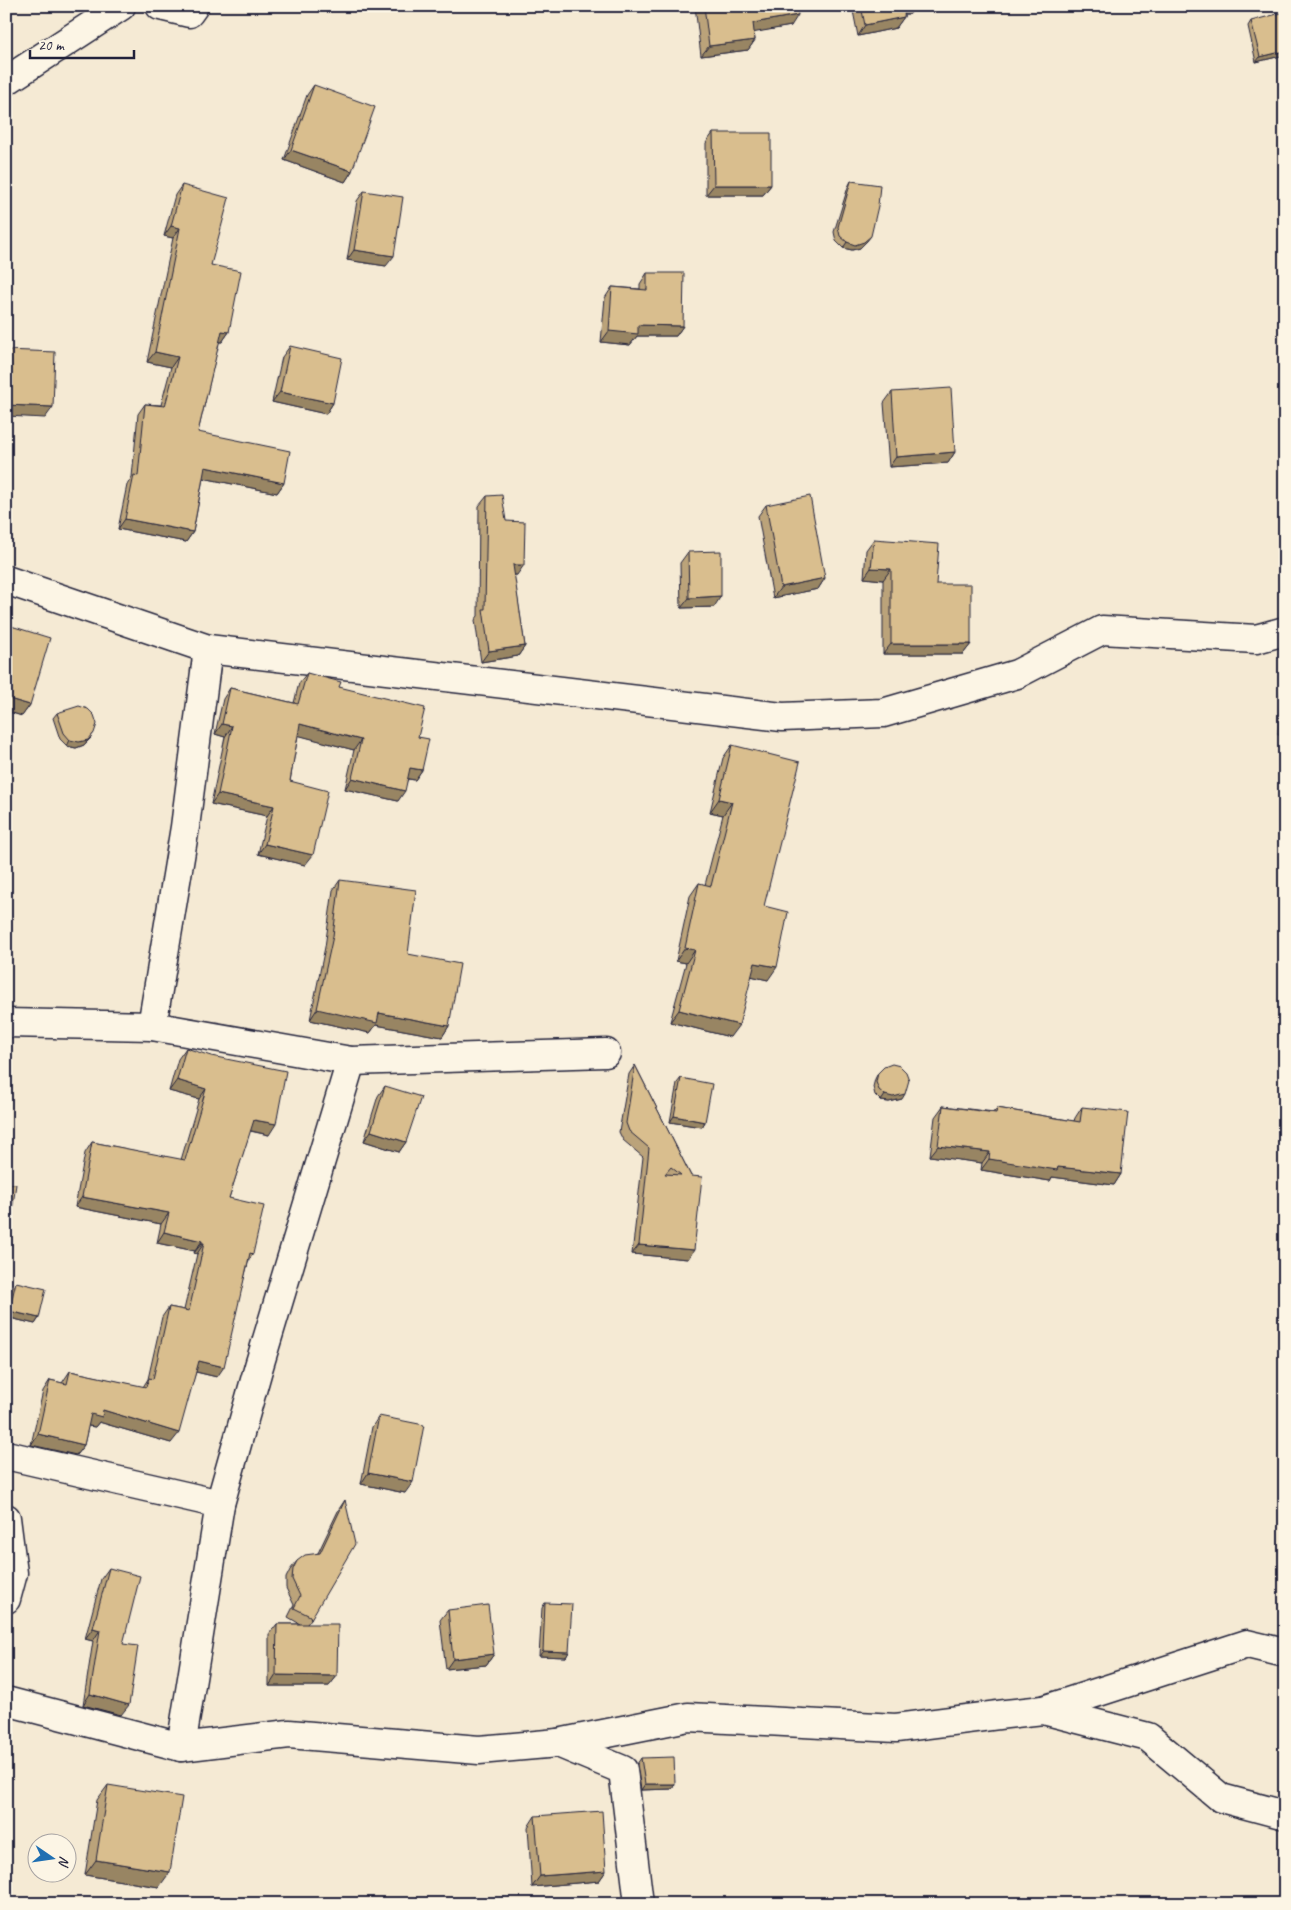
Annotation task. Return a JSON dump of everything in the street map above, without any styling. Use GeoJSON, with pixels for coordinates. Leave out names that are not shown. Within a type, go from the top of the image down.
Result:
{"type":"FeatureCollection","features":[{"type":"Feature","properties":{"kind":"street"},"geometry":{"type":"LineString","coordinates":[[6,80],[121,6]]}},
{"type":"Feature","properties":{"kind":"street"},"geometry":{"type":"LineString","coordinates":[[160,6],[189,13],[194,6]]}},
{"type":"Feature","properties":{"kind":"street"},"geometry":{"type":"LineString","coordinates":[[6,580],[208,648],[782,717],[883,713],[1017,674],[1102,630],[1256,639],[1285,631]]}},
{"type":"Feature","properties":{"kind":"street"},"geometry":{"type":"LineString","coordinates":[[152,1026],[185,827],[208,648]]}},
{"type":"Feature","properties":{"kind":"street"},"geometry":{"type":"LineString","coordinates":[[6,1023],[152,1026],[351,1061],[606,1052]]}},
{"type":"Feature","properties":{"kind":"street"},"geometry":{"type":"LineString","coordinates":[[181,1747],[220,1504],[259,1366],[351,1061]]}},
{"type":"Feature","properties":{"kind":"street"},"geometry":{"type":"LineString","coordinates":[[6,1455],[220,1504]]}},
{"type":"Feature","properties":{"kind":"street"},"geometry":{"type":"LineString","coordinates":[[6,1518],[13,1573],[6,1599]]}},
{"type":"Feature","properties":{"kind":"street"},"geometry":{"type":"LineString","coordinates":[[6,1701],[181,1747],[289,1734],[479,1750],[558,1743],[688,1717],[896,1728],[1042,1710],[1247,1644],[1285,1653]]}},
{"type":"Feature","properties":{"kind":"street"},"geometry":{"type":"LineString","coordinates":[[1042,1710],[1148,1737],[1221,1798],[1285,1815]]}},
{"type":"Feature","properties":{"kind":"street"},"geometry":{"type":"LineString","coordinates":[[558,1743],[623,1770],[640,1904]]}},
{"type":"Feature","properties":{"kind":"building"},"geometry":{"type":"Polygon","coordinates":[[[704,6],[797,6],[798,15],[753,23],[755,40],[709,46],[704,6]]]}},
{"type":"Feature","properties":{"kind":"building"},"geometry":{"type":"Polygon","coordinates":[[[861,6],[905,6],[904,17],[865,25],[861,6]]]}},
{"type":"Feature","properties":{"kind":"building"},"geometry":{"type":"Polygon","coordinates":[[[1285,12],[1285,51],[1260,57],[1251,21],[1285,12]]]}},
{"type":"Feature","properties":{"kind":"building"},"geometry":{"type":"Polygon","coordinates":[[[314,85],[375,107],[352,171],[291,150],[314,85]]]}},
{"type":"Feature","properties":{"kind":"building"},"geometry":{"type":"Polygon","coordinates":[[[713,133],[771,133],[771,185],[714,185],[713,133]]]}},
{"type":"Feature","properties":{"kind":"building"},"geometry":{"type":"Polygon","coordinates":[[[851,181],[880,185],[878,206],[871,236],[864,242],[855,245],[847,242],[840,236],[838,227],[851,181]]]}},
{"type":"Feature","properties":{"kind":"building"},"geometry":{"type":"Polygon","coordinates":[[[182,185],[229,198],[211,265],[241,271],[229,332],[222,331],[198,432],[290,451],[284,483],[205,467],[193,532],[125,519],[134,475],[138,476],[145,404],[165,406],[178,357],[155,352],[180,228],[171,226],[182,185]]]}},
{"type":"Feature","properties":{"kind":"building"},"geometry":{"type":"Polygon","coordinates":[[[364,191],[403,197],[394,256],[354,250],[364,191]]]}},
{"type":"Feature","properties":{"kind":"building"},"geometry":{"type":"Polygon","coordinates":[[[647,273],[684,273],[683,326],[638,325],[638,334],[609,331],[612,287],[647,290],[647,273]]]}},
{"type":"Feature","properties":{"kind":"building"},"geometry":{"type":"Polygon","coordinates":[[[290,346],[342,358],[333,403],[280,392],[290,346]]]}},
{"type":"Feature","properties":{"kind":"building"},"geometry":{"type":"Polygon","coordinates":[[[6,350],[55,352],[53,407],[6,405],[6,350]]]}},
{"type":"Feature","properties":{"kind":"building"},"geometry":{"type":"Polygon","coordinates":[[[951,388],[955,452],[896,457],[892,392],[951,388]]]}},
{"type":"Feature","properties":{"kind":"building"},"geometry":{"type":"Polygon","coordinates":[[[502,495],[506,521],[525,522],[524,565],[513,565],[525,646],[489,651],[483,609],[485,609],[487,496],[502,495]]]}},
{"type":"Feature","properties":{"kind":"building"},"geometry":{"type":"Polygon","coordinates":[[[810,496],[825,578],[781,587],[766,505],[810,496]]]}},
{"type":"Feature","properties":{"kind":"building"},"geometry":{"type":"Polygon","coordinates":[[[874,539],[939,544],[936,584],[971,584],[971,644],[891,644],[891,569],[871,568],[874,539]]]}},
{"type":"Feature","properties":{"kind":"building"},"geometry":{"type":"Polygon","coordinates":[[[721,551],[721,596],[689,598],[688,552],[721,551]]]}},
{"type":"Feature","properties":{"kind":"building"},"geometry":{"type":"Polygon","coordinates":[[[11,626],[50,638],[30,705],[6,698],[6,644],[11,626]]]}},
{"type":"Feature","properties":{"kind":"building"},"geometry":{"type":"Polygon","coordinates":[[[307,673],[341,682],[339,687],[425,708],[418,737],[429,739],[422,770],[410,768],[405,791],[352,778],[361,740],[300,724],[290,781],[328,791],[313,855],[265,844],[274,806],[218,794],[232,726],[222,724],[230,688],[298,704],[307,673]]]}},
{"type":"Feature","properties":{"kind":"building"},"geometry":{"type":"Polygon","coordinates":[[[79,706],[88,709],[94,715],[97,724],[94,733],[88,740],[79,742],[70,740],[64,733],[57,713],[79,706]]]}},
{"type":"Feature","properties":{"kind":"building"},"geometry":{"type":"Polygon","coordinates":[[[732,745],[800,762],[764,906],[788,912],[777,967],[755,963],[739,1025],[679,1010],[695,950],[685,948],[699,883],[711,886],[732,802],[719,799],[732,745]]]}},
{"type":"Feature","properties":{"kind":"building"},"geometry":{"type":"Polygon","coordinates":[[[340,880],[416,890],[408,954],[460,964],[449,1026],[379,1013],[377,1023],[317,1009],[333,936],[340,880]]]}},
{"type":"Feature","properties":{"kind":"building"},"geometry":{"type":"Polygon","coordinates":[[[186,1048],[211,1056],[286,1071],[276,1124],[254,1120],[229,1198],[264,1206],[253,1254],[250,1253],[224,1367],[199,1361],[179,1433],[103,1410],[102,1417],[91,1414],[84,1445],[38,1434],[50,1380],[67,1384],[70,1371],[146,1387],[149,1378],[153,1379],[169,1307],[189,1311],[204,1243],[164,1232],[169,1213],[82,1197],[92,1142],[185,1160],[206,1089],[177,1080],[186,1048]]]}},
{"type":"Feature","properties":{"kind":"building"},"geometry":{"type":"Polygon","coordinates":[[[892,1064],[900,1066],[906,1072],[909,1080],[905,1094],[893,1097],[885,1095],[879,1090],[876,1082],[878,1073],[884,1067],[892,1064]]]}},
{"type":"Feature","properties":{"kind":"building"},"geometry":{"type":"Polygon","coordinates":[[[635,1065],[691,1176],[702,1177],[694,1250],[639,1245],[649,1148],[629,1131],[626,1123],[635,1065]],[[671,1167],[665,1174],[681,1175],[671,1167]]]}},
{"type":"Feature","properties":{"kind":"building"},"geometry":{"type":"Polygon","coordinates":[[[681,1078],[712,1084],[705,1122],[674,1116],[681,1078]]]}},
{"type":"Feature","properties":{"kind":"building"},"geometry":{"type":"Polygon","coordinates":[[[385,1086],[421,1097],[406,1142],[371,1131],[385,1086]]]}},
{"type":"Feature","properties":{"kind":"building"},"geometry":{"type":"Polygon","coordinates":[[[943,1106],[996,1113],[997,1108],[1080,1122],[1082,1107],[1128,1112],[1121,1174],[1058,1167],[1057,1170],[989,1159],[990,1152],[938,1146],[943,1106]]]}},
{"type":"Feature","properties":{"kind":"building"},"geometry":{"type":"Polygon","coordinates":[[[6,1183],[16,1184],[6,1252],[6,1183]]]}},
{"type":"Feature","properties":{"kind":"building"},"geometry":{"type":"Polygon","coordinates":[[[16,1282],[46,1289],[39,1318],[9,1311],[16,1282]]]}},
{"type":"Feature","properties":{"kind":"building"},"geometry":{"type":"Polygon","coordinates":[[[379,1416],[424,1425],[413,1482],[368,1473],[379,1416]]]}},
{"type":"Feature","properties":{"kind":"building"},"geometry":{"type":"Polygon","coordinates":[[[345,1500],[355,1544],[311,1619],[310,1616],[294,1608],[300,1596],[292,1579],[293,1569],[297,1561],[305,1555],[320,1553],[345,1500]]]}},
{"type":"Feature","properties":{"kind":"building"},"geometry":{"type":"Polygon","coordinates":[[[109,1568],[140,1576],[123,1644],[138,1646],[129,1705],[90,1694],[100,1630],[93,1628],[109,1568]]]}},
{"type":"Feature","properties":{"kind":"building"},"geometry":{"type":"Polygon","coordinates":[[[545,1603],[572,1604],[569,1652],[543,1651],[545,1603]]]}},
{"type":"Feature","properties":{"kind":"building"},"geometry":{"type":"Polygon","coordinates":[[[488,1605],[494,1654],[453,1659],[448,1610],[488,1605]]]}},
{"type":"Feature","properties":{"kind":"building"},"geometry":{"type":"Polygon","coordinates":[[[277,1624],[338,1624],[337,1676],[276,1675],[277,1624]]]}},
{"type":"Feature","properties":{"kind":"building"},"geometry":{"type":"Polygon","coordinates":[[[674,1757],[675,1784],[645,1784],[641,1758],[674,1757]]]}},
{"type":"Feature","properties":{"kind":"building"},"geometry":{"type":"Polygon","coordinates":[[[108,1785],[182,1797],[170,1872],[96,1860],[108,1785]]]}},
{"type":"Feature","properties":{"kind":"building"},"geometry":{"type":"Polygon","coordinates":[[[602,1811],[606,1871],[540,1876],[535,1816],[602,1811]]]}}]}
